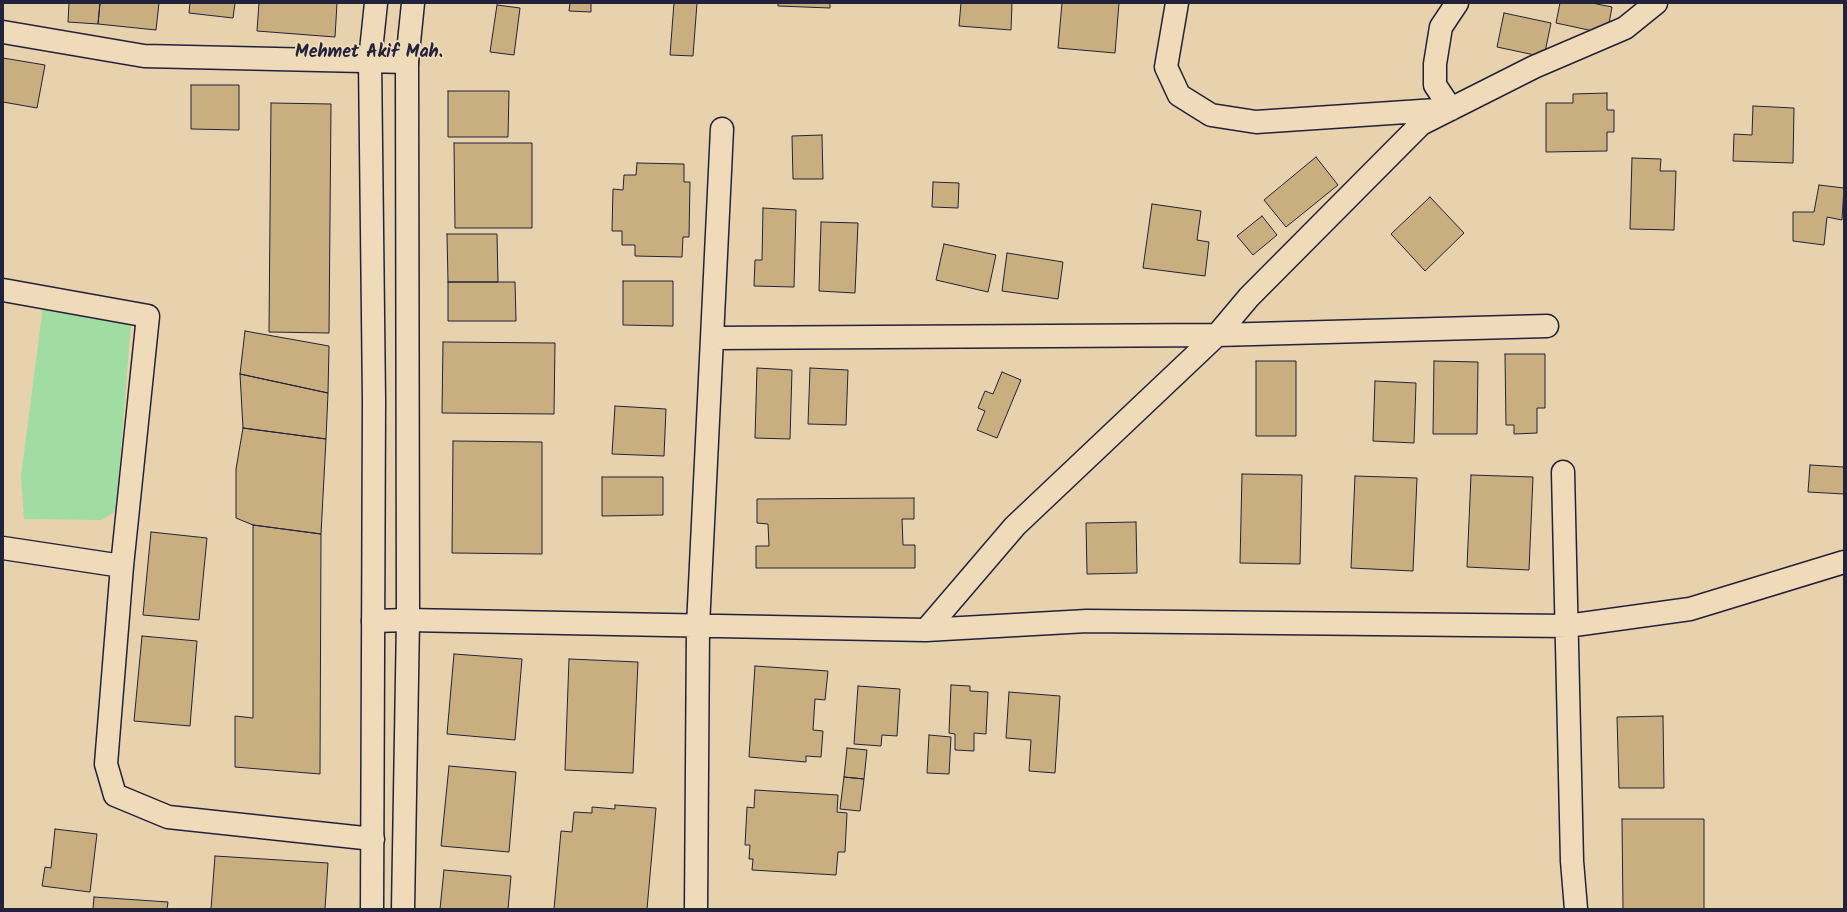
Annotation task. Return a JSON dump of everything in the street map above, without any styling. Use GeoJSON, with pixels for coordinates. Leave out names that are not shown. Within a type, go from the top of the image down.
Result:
{"type":"FeatureCollection","features":[{"type":"Feature","properties":{"kind":"street"},"geometry":{"type":"LineString","coordinates":[[372,909],[374,401],[370,60],[376,3]]}},
{"type":"Feature","properties":{"kind":"street"},"geometry":{"type":"LineString","coordinates":[[403,909],[408,620],[407,62],[413,3]]}},
{"type":"Feature","properties":{"kind":"street"},"geometry":{"type":"LineString","coordinates":[[1177,3],[1166,67],[1179,94],[1211,115],[1256,122],[1451,109]]}},
{"type":"Feature","properties":{"kind":"street"},"geometry":{"type":"LineString","coordinates":[[1451,109],[1435,85],[1435,64],[1441,27],[1457,3]]}},
{"type":"Feature","properties":{"kind":"street"},"geometry":{"type":"LineString","coordinates":[[926,630],[1015,526],[1217,336],[1248,297],[1421,124],[1534,67],[1625,28],[1656,3]]}},
{"type":"Feature","properties":{"kind":"street"},"geometry":{"type":"LineString","coordinates":[[3,32],[144,56],[407,62]]}},
{"type":"Feature","properties":{"kind":"street"},"geometry":{"type":"LineString","coordinates":[[696,909],[698,626],[722,129]]}},
{"type":"Feature","properties":{"kind":"street"},"geometry":{"type":"LineString","coordinates":[[3,290],[148,316],[122,566],[106,764],[115,795],[168,816],[373,839]]}},
{"type":"Feature","properties":{"kind":"street"},"geometry":{"type":"LineString","coordinates":[[712,338],[1217,336],[1547,326]]}},
{"type":"Feature","properties":{"kind":"street"},"geometry":{"type":"LineString","coordinates":[[1563,472],[1572,861],[1576,909]]}},
{"type":"Feature","properties":{"kind":"street"},"geometry":{"type":"LineString","coordinates":[[3,548],[122,566]]}},
{"type":"Feature","properties":{"kind":"street"},"geometry":{"type":"LineString","coordinates":[[373,621],[408,620],[926,630],[1087,621],[1567,626],[1690,609],[1844,562]]}},
{"type":"Feature","properties":{"kind":"green space"},"geometry":{"type":"Polygon","coordinates":[[[44,299],[132,311],[116,511],[102,520],[24,519],[21,476],[44,299]]]}},
{"type":"Feature","properties":{"kind":"building"},"geometry":{"type":"Polygon","coordinates":[[[69,3],[100,3],[98,24],[68,22],[69,3]]]}},
{"type":"Feature","properties":{"kind":"building"},"geometry":{"type":"Polygon","coordinates":[[[100,3],[159,3],[156,30],[98,24],[100,3]]]}},
{"type":"Feature","properties":{"kind":"building"},"geometry":{"type":"Polygon","coordinates":[[[190,3],[235,3],[233,18],[189,13],[190,3]]]}},
{"type":"Feature","properties":{"kind":"building"},"geometry":{"type":"Polygon","coordinates":[[[259,3],[337,3],[335,37],[257,31],[259,3]]]}},
{"type":"Feature","properties":{"kind":"building"},"geometry":{"type":"Polygon","coordinates":[[[570,3],[591,3],[591,12],[569,11],[570,3]]]}},
{"type":"Feature","properties":{"kind":"building"},"geometry":{"type":"Polygon","coordinates":[[[674,3],[697,3],[693,56],[670,55],[674,3]]]}},
{"type":"Feature","properties":{"kind":"building"},"geometry":{"type":"Polygon","coordinates":[[[778,3],[830,3],[830,8],[778,6],[778,3]]]}},
{"type":"Feature","properties":{"kind":"building"},"geometry":{"type":"Polygon","coordinates":[[[961,3],[1012,3],[1011,30],[959,26],[961,3]]]}},
{"type":"Feature","properties":{"kind":"building"},"geometry":{"type":"Polygon","coordinates":[[[1062,3],[1119,3],[1115,53],[1058,48],[1062,3]]]}},
{"type":"Feature","properties":{"kind":"building"},"geometry":{"type":"Polygon","coordinates":[[[1560,3],[1592,3],[1612,7],[1607,34],[1556,23],[1560,3]]]}},
{"type":"Feature","properties":{"kind":"building"},"geometry":{"type":"Polygon","coordinates":[[[497,5],[520,8],[514,55],[490,52],[497,5]]]}},
{"type":"Feature","properties":{"kind":"building"},"geometry":{"type":"Polygon","coordinates":[[[1504,13],[1551,23],[1544,57],[1497,47],[1504,13]]]}},
{"type":"Feature","properties":{"kind":"building"},"geometry":{"type":"Polygon","coordinates":[[[3,58],[45,65],[37,108],[3,102],[3,58]]]}},
{"type":"Feature","properties":{"kind":"building"},"geometry":{"type":"Polygon","coordinates":[[[191,85],[239,85],[239,130],[191,129],[191,85]]]}},
{"type":"Feature","properties":{"kind":"building"},"geometry":{"type":"Polygon","coordinates":[[[448,91],[509,91],[508,137],[448,137],[448,91]]]}},
{"type":"Feature","properties":{"kind":"building"},"geometry":{"type":"Polygon","coordinates":[[[1607,93],[1607,110],[1614,110],[1614,132],[1607,132],[1607,151],[1546,152],[1546,103],[1573,103],[1573,94],[1607,93]]]}},
{"type":"Feature","properties":{"kind":"building"},"geometry":{"type":"Polygon","coordinates":[[[271,103],[331,104],[329,333],[269,332],[271,103]]]}},
{"type":"Feature","properties":{"kind":"building"},"geometry":{"type":"Polygon","coordinates":[[[1753,106],[1794,108],[1793,163],[1733,161],[1734,134],[1752,135],[1753,106]]]}},
{"type":"Feature","properties":{"kind":"building"},"geometry":{"type":"Polygon","coordinates":[[[822,135],[823,179],[793,179],[792,136],[822,135]]]}},
{"type":"Feature","properties":{"kind":"building"},"geometry":{"type":"Polygon","coordinates":[[[454,143],[532,143],[532,228],[455,228],[454,143]]]}},
{"type":"Feature","properties":{"kind":"building"},"geometry":{"type":"Polygon","coordinates":[[[1316,157],[1338,185],[1286,227],[1264,200],[1316,157]]]}},
{"type":"Feature","properties":{"kind":"building"},"geometry":{"type":"Polygon","coordinates":[[[1632,158],[1661,159],[1660,171],[1676,171],[1674,230],[1630,229],[1632,158]]]}},
{"type":"Feature","properties":{"kind":"building"},"geometry":{"type":"Polygon","coordinates":[[[637,163],[684,164],[684,182],[690,182],[689,237],[683,237],[682,257],[635,256],[635,245],[622,245],[622,231],[612,231],[613,189],[623,190],[624,175],[636,175],[637,163]]]}},
{"type":"Feature","properties":{"kind":"building"},"geometry":{"type":"Polygon","coordinates":[[[933,182],[959,183],[958,208],[932,207],[933,182]]]}},
{"type":"Feature","properties":{"kind":"building"},"geometry":{"type":"Polygon","coordinates":[[[1819,185],[1844,188],[1842,220],[1827,217],[1824,245],[1793,241],[1793,212],[1814,212],[1819,185]]]}},
{"type":"Feature","properties":{"kind":"building"},"geometry":{"type":"Polygon","coordinates":[[[1430,197],[1464,233],[1425,271],[1391,234],[1430,197]]]}},
{"type":"Feature","properties":{"kind":"building"},"geometry":{"type":"Polygon","coordinates":[[[1152,204],[1201,211],[1197,240],[1209,242],[1205,276],[1143,268],[1152,204]]]}},
{"type":"Feature","properties":{"kind":"building"},"geometry":{"type":"Polygon","coordinates":[[[763,208],[796,210],[794,287],[754,286],[755,260],[762,260],[763,208]]]}},
{"type":"Feature","properties":{"kind":"building"},"geometry":{"type":"Polygon","coordinates":[[[1262,216],[1277,235],[1253,255],[1237,236],[1262,216]]]}},
{"type":"Feature","properties":{"kind":"building"},"geometry":{"type":"Polygon","coordinates":[[[821,222],[858,223],[855,293],[819,291],[821,222]]]}},
{"type":"Feature","properties":{"kind":"building"},"geometry":{"type":"Polygon","coordinates":[[[447,234],[497,234],[498,282],[448,282],[447,234]]]}},
{"type":"Feature","properties":{"kind":"building"},"geometry":{"type":"Polygon","coordinates":[[[944,244],[996,255],[988,292],[936,280],[944,244]]]}},
{"type":"Feature","properties":{"kind":"building"},"geometry":{"type":"Polygon","coordinates":[[[1007,253],[1063,262],[1058,299],[1002,291],[1007,253]]]}},
{"type":"Feature","properties":{"kind":"building"},"geometry":{"type":"Polygon","coordinates":[[[623,281],[673,281],[673,326],[623,325],[623,281]]]}},
{"type":"Feature","properties":{"kind":"building"},"geometry":{"type":"Polygon","coordinates":[[[448,282],[515,282],[516,321],[448,321],[448,282]]]}},
{"type":"Feature","properties":{"kind":"building"},"geometry":{"type":"Polygon","coordinates":[[[245,331],[329,346],[328,393],[240,374],[245,331]]]}},
{"type":"Feature","properties":{"kind":"building"},"geometry":{"type":"Polygon","coordinates":[[[443,342],[555,343],[554,414],[442,413],[443,342]]]}},
{"type":"Feature","properties":{"kind":"building"},"geometry":{"type":"Polygon","coordinates":[[[1505,354],[1545,354],[1545,408],[1537,408],[1537,433],[1514,434],[1514,425],[1506,425],[1505,354]]]}},
{"type":"Feature","properties":{"kind":"building"},"geometry":{"type":"Polygon","coordinates":[[[1256,361],[1296,361],[1296,436],[1256,436],[1256,361]]]}},
{"type":"Feature","properties":{"kind":"building"},"geometry":{"type":"Polygon","coordinates":[[[1434,361],[1478,362],[1477,434],[1433,434],[1434,361]]]}},
{"type":"Feature","properties":{"kind":"building"},"geometry":{"type":"Polygon","coordinates":[[[757,368],[792,370],[790,439],[755,438],[757,368]]]}},
{"type":"Feature","properties":{"kind":"building"},"geometry":{"type":"Polygon","coordinates":[[[810,368],[848,370],[846,425],[808,424],[810,368]]]}},
{"type":"Feature","properties":{"kind":"building"},"geometry":{"type":"Polygon","coordinates":[[[1002,372],[1021,380],[997,438],[977,430],[985,411],[978,408],[985,391],[993,394],[1002,372]]]}},
{"type":"Feature","properties":{"kind":"building"},"geometry":{"type":"Polygon","coordinates":[[[240,374],[328,393],[326,439],[243,428],[240,374]]]}},
{"type":"Feature","properties":{"kind":"building"},"geometry":{"type":"Polygon","coordinates":[[[1375,381],[1416,383],[1414,443],[1373,441],[1375,381]]]}},
{"type":"Feature","properties":{"kind":"building"},"geometry":{"type":"Polygon","coordinates":[[[615,406],[666,409],[664,456],[612,454],[615,406]]]}},
{"type":"Feature","properties":{"kind":"building"},"geometry":{"type":"Polygon","coordinates":[[[243,428],[326,439],[321,534],[253,525],[236,518],[236,469],[243,428]]]}},
{"type":"Feature","properties":{"kind":"building"},"geometry":{"type":"Polygon","coordinates":[[[453,441],[542,442],[542,554],[452,553],[453,441]]]}},
{"type":"Feature","properties":{"kind":"building"},"geometry":{"type":"Polygon","coordinates":[[[1810,465],[1844,467],[1844,494],[1808,492],[1810,465]]]}},
{"type":"Feature","properties":{"kind":"building"},"geometry":{"type":"Polygon","coordinates":[[[1242,474],[1302,475],[1300,564],[1240,563],[1242,474]]]}},
{"type":"Feature","properties":{"kind":"building"},"geometry":{"type":"Polygon","coordinates":[[[1471,475],[1533,477],[1529,570],[1467,567],[1471,475]]]}},
{"type":"Feature","properties":{"kind":"building"},"geometry":{"type":"Polygon","coordinates":[[[1355,476],[1417,478],[1413,571],[1351,568],[1355,476]]]}},
{"type":"Feature","properties":{"kind":"building"},"geometry":{"type":"Polygon","coordinates":[[[602,477],[663,477],[663,515],[602,516],[602,477]]]}},
{"type":"Feature","properties":{"kind":"building"},"geometry":{"type":"Polygon","coordinates":[[[914,498],[914,519],[902,519],[903,545],[915,545],[915,568],[756,568],[756,546],[769,546],[768,524],[757,523],[757,499],[914,498]]]}},
{"type":"Feature","properties":{"kind":"building"},"geometry":{"type":"Polygon","coordinates":[[[1136,522],[1137,573],[1087,574],[1086,523],[1136,522]]]}},
{"type":"Feature","properties":{"kind":"building"},"geometry":{"type":"Polygon","coordinates":[[[253,525],[321,534],[320,774],[235,767],[235,716],[253,718],[253,525]]]}},
{"type":"Feature","properties":{"kind":"building"},"geometry":{"type":"Polygon","coordinates":[[[151,532],[207,538],[199,620],[143,615],[151,532]]]}},
{"type":"Feature","properties":{"kind":"building"},"geometry":{"type":"Polygon","coordinates":[[[142,636],[197,641],[190,726],[134,721],[142,636]]]}},
{"type":"Feature","properties":{"kind":"building"},"geometry":{"type":"Polygon","coordinates":[[[454,654],[522,659],[515,740],[447,734],[454,654]]]}},
{"type":"Feature","properties":{"kind":"building"},"geometry":{"type":"Polygon","coordinates":[[[569,659],[638,662],[633,773],[565,770],[569,659]]]}},
{"type":"Feature","properties":{"kind":"building"},"geometry":{"type":"Polygon","coordinates":[[[755,666],[828,671],[825,700],[815,699],[813,730],[823,731],[821,757],[806,756],[806,762],[749,757],[755,666]]]}},
{"type":"Feature","properties":{"kind":"building"},"geometry":{"type":"Polygon","coordinates":[[[951,685],[970,686],[970,691],[988,692],[986,734],[974,733],[974,751],[955,750],[955,734],[949,733],[951,685]]]}},
{"type":"Feature","properties":{"kind":"building"},"geometry":{"type":"Polygon","coordinates":[[[858,686],[900,689],[897,736],[882,735],[881,746],[854,744],[858,686]]]}},
{"type":"Feature","properties":{"kind":"building"},"geometry":{"type":"Polygon","coordinates":[[[1009,692],[1060,696],[1055,773],[1029,771],[1031,740],[1006,738],[1009,692]]]}},
{"type":"Feature","properties":{"kind":"building"},"geometry":{"type":"Polygon","coordinates":[[[1663,716],[1664,788],[1619,788],[1617,717],[1663,716]]]}},
{"type":"Feature","properties":{"kind":"building"},"geometry":{"type":"Polygon","coordinates":[[[929,735],[951,737],[949,774],[927,773],[929,735]]]}},
{"type":"Feature","properties":{"kind":"building"},"geometry":{"type":"Polygon","coordinates":[[[847,748],[867,750],[864,779],[844,777],[847,748]]]}},
{"type":"Feature","properties":{"kind":"building"},"geometry":{"type":"Polygon","coordinates":[[[449,766],[516,772],[509,852],[441,846],[449,766]]]}},
{"type":"Feature","properties":{"kind":"building"},"geometry":{"type":"Polygon","coordinates":[[[844,777],[864,779],[860,811],[840,809],[844,777]]]}},
{"type":"Feature","properties":{"kind":"building"},"geometry":{"type":"Polygon","coordinates":[[[755,790],[838,795],[837,812],[847,813],[845,852],[838,852],[836,875],[752,870],[753,859],[749,859],[750,845],[745,845],[747,807],[754,808],[755,790]]]}},
{"type":"Feature","properties":{"kind":"building"},"geometry":{"type":"Polygon","coordinates":[[[615,805],[656,808],[647,909],[554,909],[561,831],[572,832],[574,812],[592,813],[592,807],[615,809],[615,805]]]}},
{"type":"Feature","properties":{"kind":"building"},"geometry":{"type":"Polygon","coordinates":[[[1622,819],[1704,819],[1704,909],[1623,909],[1622,819]]]}},
{"type":"Feature","properties":{"kind":"building"},"geometry":{"type":"Polygon","coordinates":[[[55,829],[97,834],[90,892],[42,886],[45,867],[51,868],[55,829]]]}},
{"type":"Feature","properties":{"kind":"building"},"geometry":{"type":"Polygon","coordinates":[[[215,856],[328,863],[325,909],[211,909],[215,856]]]}},
{"type":"Feature","properties":{"kind":"building"},"geometry":{"type":"Polygon","coordinates":[[[444,870],[511,876],[508,909],[440,909],[444,870]]]}},
{"type":"Feature","properties":{"kind":"building"},"geometry":{"type":"Polygon","coordinates":[[[94,897],[168,902],[167,909],[93,909],[94,897]]]}},
{"type":"Feature","properties":{"kind":"district","name":"Mehmet Akif Mah."},"geometry":{"type":"Point","coordinates":[369,54]}}]}
